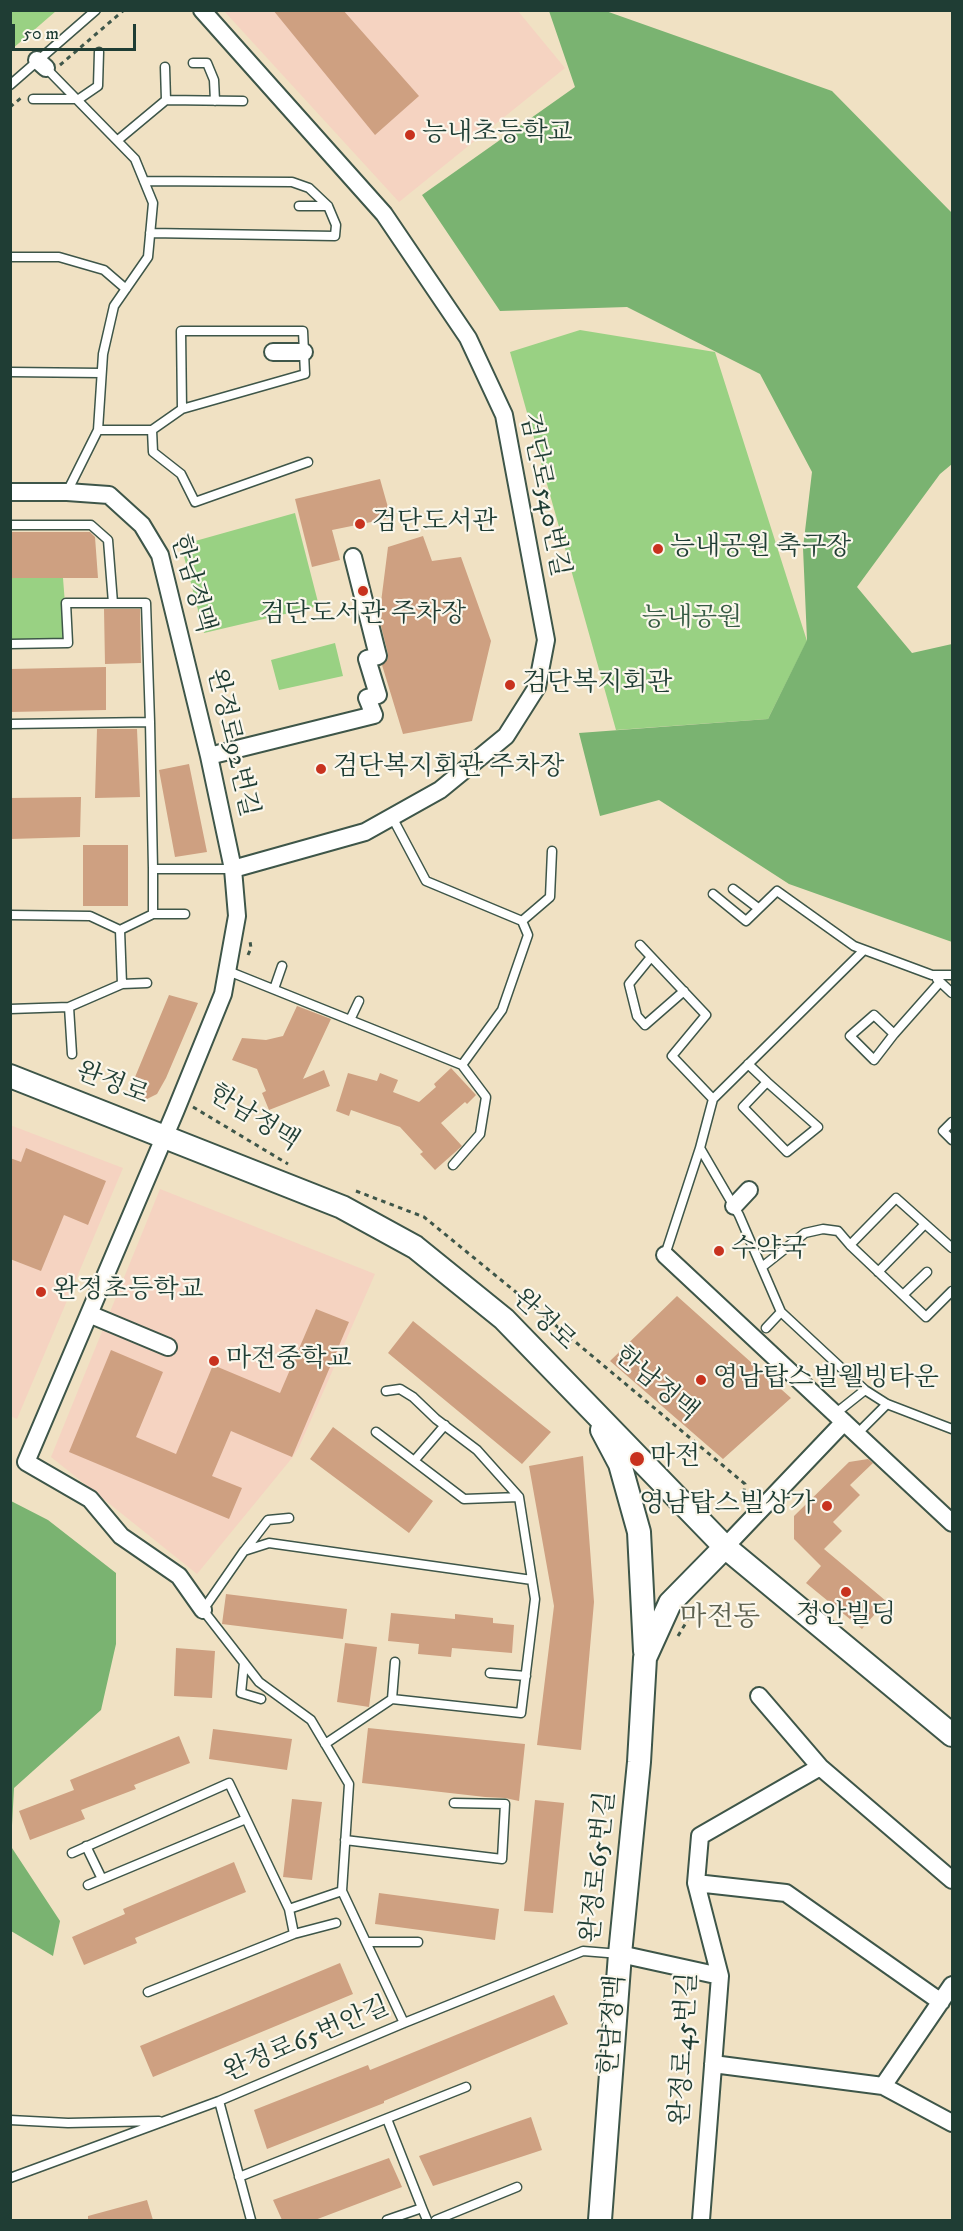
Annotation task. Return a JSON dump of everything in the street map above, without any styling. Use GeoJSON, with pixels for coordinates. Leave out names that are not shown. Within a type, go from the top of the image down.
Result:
{"type":"FeatureCollection","features":[{"type":"Feature","properties":{"kind":"main road","name":"완정로"},"geometry":{"type":"LineString","coordinates":[[10,1076],[342,1207],[414,1247],[504,1319],[592,1409],[732,1539],[952,1735]]}},
{"type":"Feature","properties":{"kind":"main road"},"geometry":{"type":"LineString","coordinates":[[592,1409],[620,1464],[639,1532],[645,1658]]}},
{"type":"Feature","properties":{"kind":"main road","name":"완정로65번길"},"geometry":{"type":"LineString","coordinates":[[600,2220],[639,1762],[645,1658],[670,1603],[732,1539]]}},
{"type":"Feature","properties":{"kind":"street","name":"검단로540번길"},"geometry":{"type":"LineString","coordinates":[[202,10],[384,214],[468,338],[504,415],[546,640],[537,687],[506,736],[440,790],[365,832],[233,869]]}},
{"type":"Feature","properties":{"kind":"street"},"geometry":{"type":"LineString","coordinates":[[273,352],[304,352]]}},
{"type":"Feature","properties":{"kind":"street","name":"완정로92번길"},"geometry":{"type":"LineString","coordinates":[[10,492],[109,495],[142,525],[160,555],[209,756],[233,869],[237,916],[234,973],[223,994],[182,1108],[165,1136],[26,1462],[90,1499],[121,1536],[179,1575],[203,1610]]}},
{"type":"Feature","properties":{"kind":"street"},"geometry":{"type":"LineString","coordinates":[[209,756],[374,715],[367,698],[378,695],[366,659],[378,657],[353,557]]}},
{"type":"Feature","properties":{"kind":"street"},"geometry":{"type":"LineString","coordinates":[[734,1206],[749,1190]]}},
{"type":"Feature","properties":{"kind":"street"},"geometry":{"type":"LineString","coordinates":[[665,1255],[952,1523]]}},
{"type":"Feature","properties":{"kind":"street"},"geometry":{"type":"LineString","coordinates":[[89,1314],[168,1347]]}},
{"type":"Feature","properties":{"kind":"street"},"geometry":{"type":"LineString","coordinates":[[732,1539],[840,1417]]}},
{"type":"Feature","properties":{"kind":"street"},"geometry":{"type":"LineString","coordinates":[[759,1696],[820,1767],[952,1880]]}},
{"type":"Feature","properties":{"kind":"street","name":"완정로45번길"},"geometry":{"type":"LineString","coordinates":[[701,2220],[720,1976],[696,1882],[700,1836],[820,1767]]}},
{"type":"Feature","properties":{"kind":"street"},"geometry":{"type":"LineString","coordinates":[[696,1882],[786,1893],[941,2002]]}},
{"type":"Feature","properties":{"kind":"street"},"geometry":{"type":"LineString","coordinates":[[621,1954],[720,1976]]}},
{"type":"Feature","properties":{"kind":"street"},"geometry":{"type":"LineString","coordinates":[[884,2086],[952,1985]]}},
{"type":"Feature","properties":{"kind":"street"},"geometry":{"type":"LineString","coordinates":[[713,2064],[884,2086],[952,2123]]}},
{"type":"Feature","properties":{"kind":"lane"},"geometry":{"type":"LineString","coordinates":[[10,85],[45,67],[96,10]]}},
{"type":"Feature","properties":{"kind":"lane"},"geometry":{"type":"LineString","coordinates":[[30,96],[79,99],[98,86],[99,52]]}},
{"type":"Feature","properties":{"kind":"lane"},"geometry":{"type":"LineString","coordinates":[[193,63],[207,63],[214,80],[215,101]]}},
{"type":"Feature","properties":{"kind":"lane"},"geometry":{"type":"LineString","coordinates":[[45,67],[79,99],[135,159],[153,203],[148,257],[114,306],[103,354],[98,430],[67,492]]}},
{"type":"Feature","properties":{"kind":"lane"},"geometry":{"type":"LineString","coordinates":[[165,67],[166,100]]}},
{"type":"Feature","properties":{"kind":"lane"},"geometry":{"type":"LineString","coordinates":[[118,140],[166,100],[243,101]]}},
{"type":"Feature","properties":{"kind":"lane"},"geometry":{"type":"LineString","coordinates":[[144,181],[292,182],[309,188],[328,206],[336,225],[335,236],[150,233]]}},
{"type":"Feature","properties":{"kind":"lane"},"geometry":{"type":"LineString","coordinates":[[299,206],[328,206]]}},
{"type":"Feature","properties":{"kind":"lane"},"geometry":{"type":"LineString","coordinates":[[10,257],[59,257],[104,270],[126,289]]}},
{"type":"Feature","properties":{"kind":"lane"},"geometry":{"type":"LineString","coordinates":[[98,430],[152,430],[182,409],[304,374],[303,331],[181,331],[182,409]]}},
{"type":"Feature","properties":{"kind":"lane"},"geometry":{"type":"LineString","coordinates":[[10,372],[101,373]]}},
{"type":"Feature","properties":{"kind":"lane"},"geometry":{"type":"LineString","coordinates":[[152,430],[153,452],[181,474],[195,502],[308,462]]}},
{"type":"Feature","properties":{"kind":"lane"},"geometry":{"type":"LineString","coordinates":[[10,525],[91,525],[108,540],[113,603]]}},
{"type":"Feature","properties":{"kind":"lane"},"geometry":{"type":"LineString","coordinates":[[10,644],[68,643],[66,603],[146,603],[153,914]]}},
{"type":"Feature","properties":{"kind":"lane"},"geometry":{"type":"LineString","coordinates":[[10,724],[150,722]]}},
{"type":"Feature","properties":{"kind":"lane"},"geometry":{"type":"LineString","coordinates":[[392,817],[426,881],[522,921],[528,935],[502,1010],[462,1065]]}},
{"type":"Feature","properties":{"kind":"lane"},"geometry":{"type":"LineString","coordinates":[[522,921],[550,897],[552,851]]}},
{"type":"Feature","properties":{"kind":"lane"},"geometry":{"type":"LineString","coordinates":[[153,869],[233,869]]}},
{"type":"Feature","properties":{"kind":"lane"},"geometry":{"type":"LineString","coordinates":[[733,889],[758,908]]}},
{"type":"Feature","properties":{"kind":"lane"},"geometry":{"type":"LineString","coordinates":[[712,894],[746,921],[777,891],[854,946],[932,975],[952,975]]}},
{"type":"Feature","properties":{"kind":"lane"},"geometry":{"type":"LineString","coordinates":[[120,930],[153,914],[185,914]]}},
{"type":"Feature","properties":{"kind":"lane"},"geometry":{"type":"LineString","coordinates":[[10,915],[90,916],[120,930]]}},
{"type":"Feature","properties":{"kind":"lane"},"geometry":{"type":"LineString","coordinates":[[120,930],[122,984]]}},
{"type":"Feature","properties":{"kind":"lane"},"geometry":{"type":"LineString","coordinates":[[640,945],[706,1014],[672,1056],[713,1099]]}},
{"type":"Feature","properties":{"kind":"lane"},"geometry":{"type":"LineString","coordinates":[[665,1255],[700,1148],[713,1099],[864,950]]}},
{"type":"Feature","properties":{"kind":"lane"},"geometry":{"type":"LineString","coordinates":[[651,957],[629,984],[637,1016],[645,1025],[684,991]]}},
{"type":"Feature","properties":{"kind":"lane"},"geometry":{"type":"LineString","coordinates":[[274,989],[282,966]]}},
{"type":"Feature","properties":{"kind":"lane"},"geometry":{"type":"LineString","coordinates":[[234,973],[462,1065],[486,1097],[480,1134],[453,1165]]}},
{"type":"Feature","properties":{"kind":"lane"},"geometry":{"type":"LineString","coordinates":[[932,975],[952,993]]}},
{"type":"Feature","properties":{"kind":"lane"},"geometry":{"type":"LineString","coordinates":[[894,1034],[874,1014],[850,1036],[874,1060],[940,982]]}},
{"type":"Feature","properties":{"kind":"lane"},"geometry":{"type":"LineString","coordinates":[[10,1009],[69,1007],[122,984],[147,983]]}},
{"type":"Feature","properties":{"kind":"lane"},"geometry":{"type":"LineString","coordinates":[[350,1020],[359,1001]]}},
{"type":"Feature","properties":{"kind":"lane"},"geometry":{"type":"LineString","coordinates":[[69,1007],[72,1054]]}},
{"type":"Feature","properties":{"kind":"lane"},"geometry":{"type":"LineString","coordinates":[[748,1064],[818,1127],[787,1152],[743,1107],[767,1082]]}},
{"type":"Feature","properties":{"kind":"lane"},"geometry":{"type":"LineString","coordinates":[[952,1122],[943,1131],[952,1140]]}},
{"type":"Feature","properties":{"kind":"lane"},"geometry":{"type":"LineString","coordinates":[[700,1148],[734,1206],[781,1312],[866,1390],[887,1404],[952,1430]]}},
{"type":"Feature","properties":{"kind":"lane"},"geometry":{"type":"LineString","coordinates":[[850,1245],[896,1198],[952,1248]]}},
{"type":"Feature","properties":{"kind":"lane"},"geometry":{"type":"LineString","coordinates":[[878,1272],[925,1224]]}},
{"type":"Feature","properties":{"kind":"lane"},"geometry":{"type":"LineString","coordinates":[[762,1267],[805,1233],[822,1229],[838,1231],[926,1317],[952,1291]]}},
{"type":"Feature","properties":{"kind":"lane"},"geometry":{"type":"LineString","coordinates":[[903,1295],[927,1272]]}},
{"type":"Feature","properties":{"kind":"lane"},"geometry":{"type":"LineString","coordinates":[[766,1328],[781,1312]]}},
{"type":"Feature","properties":{"kind":"lane"},"geometry":{"type":"LineString","coordinates":[[325,1744],[392,1699],[521,1713],[535,1599],[519,1497],[477,1450],[413,1397],[400,1389],[386,1391]]}},
{"type":"Feature","properties":{"kind":"lane"},"geometry":{"type":"LineString","coordinates":[[840,1417],[866,1390]]}},
{"type":"Feature","properties":{"kind":"lane"},"geometry":{"type":"LineString","coordinates":[[857,1434],[887,1404]]}},
{"type":"Feature","properties":{"kind":"lane"},"geometry":{"type":"LineString","coordinates":[[414,1461],[445,1425]]}},
{"type":"Feature","properties":{"kind":"lane"},"geometry":{"type":"LineString","coordinates":[[376,1432],[464,1499],[519,1497]]}},
{"type":"Feature","properties":{"kind":"lane"},"geometry":{"type":"LineString","coordinates":[[289,1518],[268,1520],[203,1610],[259,1682],[311,1720],[349,1784],[342,1891],[404,2023]]}},
{"type":"Feature","properties":{"kind":"lane"},"geometry":{"type":"LineString","coordinates":[[244,1551],[269,1543],[532,1580]]}},
{"type":"Feature","properties":{"kind":"lane"},"geometry":{"type":"LineString","coordinates":[[392,1699],[394,1662]]}},
{"type":"Feature","properties":{"kind":"lane"},"geometry":{"type":"LineString","coordinates":[[244,1663],[241,1693],[261,1699]]}},
{"type":"Feature","properties":{"kind":"lane"},"geometry":{"type":"LineString","coordinates":[[490,1673],[526,1676]]}},
{"type":"Feature","properties":{"kind":"lane"},"geometry":{"type":"LineString","coordinates":[[72,1852],[229,1784],[289,1909],[294,1934]]}},
{"type":"Feature","properties":{"kind":"lane"},"geometry":{"type":"LineString","coordinates":[[345,1840],[502,1859],[505,1804],[453,1803]]}},
{"type":"Feature","properties":{"kind":"lane"},"geometry":{"type":"LineString","coordinates":[[88,1885],[246,1819]]}},
{"type":"Feature","properties":{"kind":"lane"},"geometry":{"type":"LineString","coordinates":[[86,1846],[102,1879]]}},
{"type":"Feature","properties":{"kind":"lane"},"geometry":{"type":"LineString","coordinates":[[289,1909],[342,1891]]}},
{"type":"Feature","properties":{"kind":"lane"},"geometry":{"type":"LineString","coordinates":[[148,1992],[294,1934],[336,1923]]}},
{"type":"Feature","properties":{"kind":"lane"},"geometry":{"type":"LineString","coordinates":[[366,1941],[418,1942]]}},
{"type":"Feature","properties":{"kind":"lane","name":"완정로65번안길"},"geometry":{"type":"LineString","coordinates":[[10,2178],[219,2101],[583,1951],[621,1954]]}},
{"type":"Feature","properties":{"kind":"lane"},"geometry":{"type":"LineString","coordinates":[[239,2177],[466,2087]]}},
{"type":"Feature","properties":{"kind":"lane"},"geometry":{"type":"LineString","coordinates":[[219,2101],[251,2220]]}},
{"type":"Feature","properties":{"kind":"lane"},"geometry":{"type":"LineString","coordinates":[[387,2119],[427,2220]]}},
{"type":"Feature","properties":{"kind":"lane"},"geometry":{"type":"LineString","coordinates":[[10,2120],[68,2123],[166,2121]]}},
{"type":"Feature","properties":{"kind":"lane"},"geometry":{"type":"LineString","coordinates":[[436,2220],[517,2187]]}},
{"type":"Feature","properties":{"kind":"lane"},"geometry":{"type":"LineString","coordinates":[[387,2220],[422,2208]]}},
{"type":"Feature","properties":{"kind":"path"},"geometry":{"type":"LineString","coordinates":[[45,67],[124,10]]}},
{"type":"Feature","properties":{"kind":"path"},"geometry":{"type":"LineString","coordinates":[[10,107],[30,96]]}},
{"type":"Feature","properties":{"kind":"path"},"geometry":{"type":"LineString","coordinates":[[234,973],[251,948],[250,937]]}},
{"type":"Feature","properties":{"kind":"path","name":"한남정맥"},"geometry":{"type":"LineString","coordinates":[[182,1108],[294,1167]]}},
{"type":"Feature","properties":{"kind":"path","name":"한남정맥"},"geometry":{"type":"LineString","coordinates":[[348,1188],[424,1218],[745,1484],[732,1539]]}},
{"type":"Feature","properties":{"kind":"path"},"geometry":{"type":"LineString","coordinates":[[678,1636],[697,1605]]}},
{"type":"Feature","properties":{"kind":"shaded area","name":"능내초등학교"},"geometry":{"type":"Polygon","coordinates":[[[224,11],[518,11],[565,68],[399,202],[224,11]]]}},
{"type":"Feature","properties":{"kind":"shaded area","name":"완정초등학교"},"geometry":{"type":"Polygon","coordinates":[[[10,1125],[123,1168],[17,1419],[10,1416],[10,1125]]]}},
{"type":"Feature","properties":{"kind":"shaded area","name":"마전중학교"},"geometry":{"type":"Polygon","coordinates":[[[160,1189],[375,1274],[299,1447],[197,1574],[51,1457],[160,1189]]]}},
{"type":"Feature","properties":{"kind":"green space"},"geometry":{"type":"Polygon","coordinates":[[[11,10],[56,10],[56,11],[11,50],[11,10]]]}},
{"type":"Feature","properties":{"kind":"green space"},"geometry":{"type":"Polygon","coordinates":[[[603,10],[832,91],[952,213],[952,464],[940,474],[857,587],[912,653],[952,644],[952,942],[789,884],[659,800],[600,816],[579,733],[768,719],[807,640],[803,548],[812,472],[760,374],[627,307],[500,311],[422,195],[575,87],[549,11],[603,10]]]}},
{"type":"Feature","properties":{"kind":"green space","name":"능내공원"},"geometry":{"type":"Polygon","coordinates":[[[580,330],[715,352],[807,641],[768,719],[616,730],[510,352],[580,330]]]}},
{"type":"Feature","properties":{"kind":"green space"},"geometry":{"type":"Polygon","coordinates":[[[295,513],[319,606],[204,633],[181,545],[295,513]]]}},
{"type":"Feature","properties":{"kind":"green space"},"geometry":{"type":"Polygon","coordinates":[[[10,578],[63,578],[68,643],[11,644],[10,578]]]}},
{"type":"Feature","properties":{"kind":"green space"},"geometry":{"type":"Polygon","coordinates":[[[335,643],[343,676],[279,690],[271,660],[335,643]]]}},
{"type":"Feature","properties":{"kind":"green space"},"geometry":{"type":"Polygon","coordinates":[[[11,1501],[48,1520],[116,1573],[116,1644],[101,1710],[14,1788],[11,1844],[11,1501]]]}},
{"type":"Feature","properties":{"kind":"green space"},"geometry":{"type":"Polygon","coordinates":[[[10,1845],[60,1921],[53,1956],[11,1931],[10,1845]]]}},
{"type":"Feature","properties":{"kind":"building"},"geometry":{"type":"Polygon","coordinates":[[[273,10],[343,10],[419,96],[375,135],[273,10]]]}},
{"type":"Feature","properties":{"kind":"building","name":"검단도서관"},"geometry":{"type":"Polygon","coordinates":[[[380,479],[391,518],[332,530],[340,560],[312,567],[295,499],[380,479]]]}},
{"type":"Feature","properties":{"kind":"building"},"geometry":{"type":"Polygon","coordinates":[[[10,532],[90,532],[95,537],[98,578],[10,578],[10,532]]]}},
{"type":"Feature","properties":{"kind":"building","name":"검단복지회관"},"geometry":{"type":"Polygon","coordinates":[[[423,536],[432,561],[461,557],[491,641],[472,721],[403,734],[382,665],[388,659],[388,654],[379,618],[388,547],[423,536]]]}},
{"type":"Feature","properties":{"kind":"building"},"geometry":{"type":"Polygon","coordinates":[[[104,609],[140,609],[141,663],[105,664],[104,609]]]}},
{"type":"Feature","properties":{"kind":"building"},"geometry":{"type":"Polygon","coordinates":[[[106,667],[106,710],[10,712],[10,669],[106,667]]]}},
{"type":"Feature","properties":{"kind":"building"},"geometry":{"type":"Polygon","coordinates":[[[97,729],[137,729],[140,797],[95,798],[97,729]]]}},
{"type":"Feature","properties":{"kind":"building"},"geometry":{"type":"Polygon","coordinates":[[[189,764],[207,852],[175,857],[159,770],[189,764]]]}},
{"type":"Feature","properties":{"kind":"building"},"geometry":{"type":"Polygon","coordinates":[[[81,797],[80,837],[10,839],[10,798],[81,797]]]}},
{"type":"Feature","properties":{"kind":"building"},"geometry":{"type":"Polygon","coordinates":[[[83,845],[128,845],[128,906],[83,906],[83,845]]]}},
{"type":"Feature","properties":{"kind":"building"},"geometry":{"type":"Polygon","coordinates":[[[169,995],[198,1003],[166,1078],[157,1094],[145,1100],[128,1094],[169,995]]]}},
{"type":"Feature","properties":{"kind":"building"},"geometry":{"type":"Polygon","coordinates":[[[297,1006],[331,1019],[303,1079],[324,1070],[330,1086],[269,1110],[262,1093],[266,1091],[257,1069],[232,1060],[242,1038],[266,1040],[283,1036],[297,1006]]]}},
{"type":"Feature","properties":{"kind":"building"},"geometry":{"type":"Polygon","coordinates":[[[451,1068],[476,1095],[441,1123],[462,1146],[435,1170],[420,1154],[423,1152],[400,1127],[351,1110],[349,1116],[336,1111],[348,1073],[377,1081],[380,1073],[398,1080],[393,1092],[419,1102],[436,1087],[434,1084],[451,1068]]]}},
{"type":"Feature","properties":{"kind":"building","name":"완정초등학교"},"geometry":{"type":"Polygon","coordinates":[[[26,1148],[106,1181],[88,1225],[64,1215],[41,1271],[10,1259],[10,1158],[21,1162],[26,1148]]]}},
{"type":"Feature","properties":{"kind":"building","name":"영남탑스빌웰빙타운"},"geometry":{"type":"Polygon","coordinates":[[[677,1296],[791,1398],[723,1459],[610,1361],[677,1296]]]}},
{"type":"Feature","properties":{"kind":"building"},"geometry":{"type":"Polygon","coordinates":[[[316,1309],[349,1322],[292,1457],[231,1431],[212,1476],[242,1488],[229,1519],[69,1452],[111,1350],[163,1372],[136,1437],[176,1454],[213,1365],[280,1393],[316,1309]]]}},
{"type":"Feature","properties":{"kind":"building"},"geometry":{"type":"Polygon","coordinates":[[[413,1321],[551,1432],[522,1464],[388,1353],[413,1321]]]}},
{"type":"Feature","properties":{"kind":"building"},"geometry":{"type":"Polygon","coordinates":[[[333,1427],[433,1501],[409,1533],[310,1459],[333,1427]]]}},
{"type":"Feature","properties":{"kind":"building"},"geometry":{"type":"Polygon","coordinates":[[[583,1456],[594,1602],[581,1750],[537,1745],[554,1606],[529,1466],[583,1456]]]}},
{"type":"Feature","properties":{"kind":"building"},"geometry":{"type":"Polygon","coordinates":[[[868,1459],[873,1463],[850,1485],[860,1495],[833,1522],[842,1531],[824,1549],[886,1601],[862,1629],[806,1583],[821,1566],[794,1539],[794,1516],[849,1462],[868,1459]]]}},
{"type":"Feature","properties":{"kind":"building"},"geometry":{"type":"Polygon","coordinates":[[[226,1594],[347,1609],[343,1639],[222,1624],[226,1594]]]}},
{"type":"Feature","properties":{"kind":"building"},"geometry":{"type":"Polygon","coordinates":[[[391,1613],[455,1619],[455,1614],[493,1618],[493,1623],[514,1625],[512,1653],[452,1648],[451,1657],[418,1654],[419,1644],[388,1641],[391,1613]]]}},
{"type":"Feature","properties":{"kind":"building"},"geometry":{"type":"Polygon","coordinates":[[[345,1643],[377,1647],[369,1707],[337,1702],[345,1643]]]}},
{"type":"Feature","properties":{"kind":"building"},"geometry":{"type":"Polygon","coordinates":[[[176,1648],[215,1651],[212,1698],[174,1696],[176,1648]]]}},
{"type":"Feature","properties":{"kind":"building"},"geometry":{"type":"Polygon","coordinates":[[[368,1728],[525,1744],[519,1801],[362,1783],[368,1728]]]}},
{"type":"Feature","properties":{"kind":"building"},"geometry":{"type":"Polygon","coordinates":[[[213,1729],[292,1739],[287,1770],[209,1759],[213,1729]]]}},
{"type":"Feature","properties":{"kind":"building"},"geometry":{"type":"Polygon","coordinates":[[[179,1736],[190,1763],[134,1785],[136,1789],[81,1810],[85,1819],[30,1840],[19,1811],[74,1790],[70,1780],[179,1736]]]}},
{"type":"Feature","properties":{"kind":"building"},"geometry":{"type":"Polygon","coordinates":[[[292,1799],[322,1802],[312,1880],[283,1877],[292,1799]]]}},
{"type":"Feature","properties":{"kind":"building"},"geometry":{"type":"Polygon","coordinates":[[[535,1800],[564,1803],[553,1913],[524,1911],[535,1800]]]}},
{"type":"Feature","properties":{"kind":"building"},"geometry":{"type":"Polygon","coordinates":[[[234,1862],[246,1892],[135,1938],[137,1943],[84,1965],[72,1937],[125,1914],[123,1909],[234,1862]]]}},
{"type":"Feature","properties":{"kind":"building"},"geometry":{"type":"Polygon","coordinates":[[[379,1893],[499,1909],[495,1940],[375,1924],[379,1893]]]}},
{"type":"Feature","properties":{"kind":"building"},"geometry":{"type":"Polygon","coordinates":[[[340,1963],[353,1994],[153,2077],[140,2046],[340,1963]]]}},
{"type":"Feature","properties":{"kind":"building"},"geometry":{"type":"Polygon","coordinates":[[[554,1995],[568,2024],[384,2101],[384,2103],[267,2149],[254,2110],[368,2065],[370,2070],[554,1995]]]}},
{"type":"Feature","properties":{"kind":"building"},"geometry":{"type":"Polygon","coordinates":[[[531,2117],[542,2150],[433,2186],[419,2156],[531,2117]]]}},
{"type":"Feature","properties":{"kind":"building"},"geometry":{"type":"Polygon","coordinates":[[[389,2158],[402,2187],[315,2220],[282,2220],[273,2200],[389,2158]]]}},
{"type":"Feature","properties":{"kind":"building"},"geometry":{"type":"Polygon","coordinates":[[[147,2200],[153,2220],[88,2220],[88,2216],[147,2200]]]}},
{"type":"Feature","properties":{"kind":"place","name":"능내초등학교"},"geometry":{"type":"Point","coordinates":[410,135]}},
{"type":"Feature","properties":{"kind":"place","name":"검단도서관"},"geometry":{"type":"Point","coordinates":[360,524]}},
{"type":"Feature","properties":{"kind":"place","name":"능내공원 축구장"},"geometry":{"type":"Point","coordinates":[658,549]}},
{"type":"Feature","properties":{"kind":"place","name":"검단도서관 주차장"},"geometry":{"type":"Point","coordinates":[363,591]}},
{"type":"Feature","properties":{"kind":"place","name":"검단복지회관"},"geometry":{"type":"Point","coordinates":[510,685]}},
{"type":"Feature","properties":{"kind":"place","name":"검단복지회관 주차장"},"geometry":{"type":"Point","coordinates":[321,769]}},
{"type":"Feature","properties":{"kind":"place","name":"수약국"},"geometry":{"type":"Point","coordinates":[719,1251]}},
{"type":"Feature","properties":{"kind":"place","name":"완정초등학교"},"geometry":{"type":"Point","coordinates":[41,1292]}},
{"type":"Feature","properties":{"kind":"place","name":"마전중학교"},"geometry":{"type":"Point","coordinates":[214,1361]}},
{"type":"Feature","properties":{"kind":"place","name":"영남탑스빌웰빙타운"},"geometry":{"type":"Point","coordinates":[701,1380]}},
{"type":"Feature","properties":{"kind":"place","name":"마전"},"geometry":{"type":"Point","coordinates":[637,1459]}},
{"type":"Feature","properties":{"kind":"place","name":"영남탑스빌상가"},"geometry":{"type":"Point","coordinates":[827,1506]}},
{"type":"Feature","properties":{"kind":"place","name":"정안빌딩"},"geometry":{"type":"Point","coordinates":[846,1592]}},
{"type":"Feature","properties":{"kind":"district","name":"마전동"},"geometry":{"type":"Point","coordinates":[720,1619]}}]}
